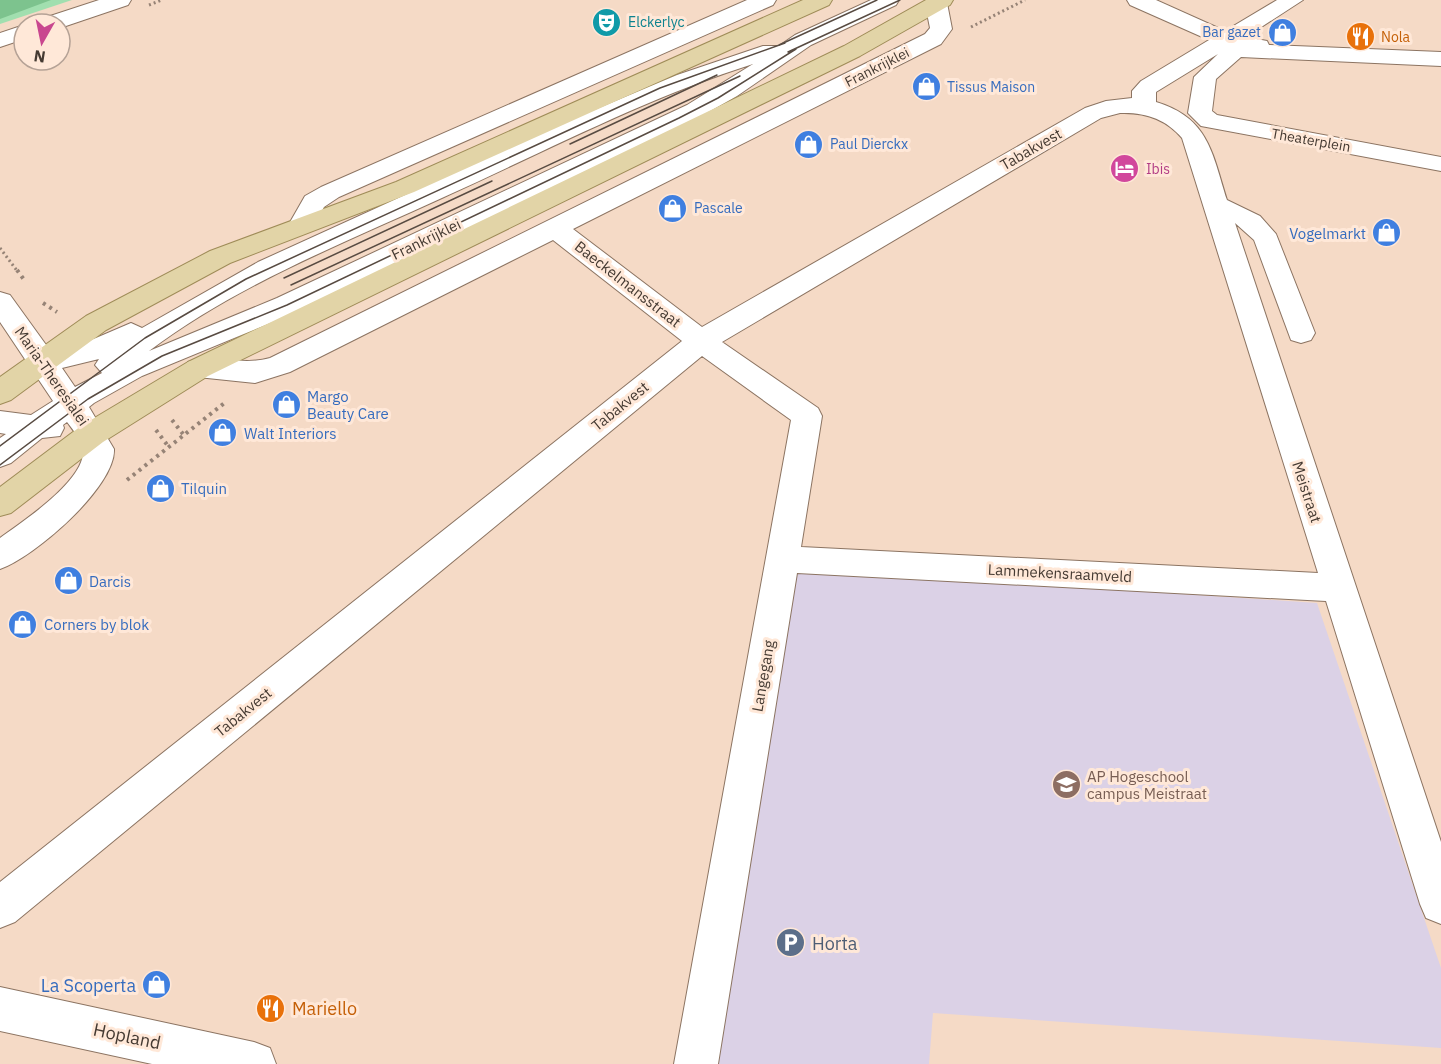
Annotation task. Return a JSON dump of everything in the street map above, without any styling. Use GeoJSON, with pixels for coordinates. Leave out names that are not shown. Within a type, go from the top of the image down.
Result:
{"type":"FeatureCollection","features":[{"type":"Feature","properties":{"kind":"main road"},"geometry":{"type":"LineString","coordinates":[[0,393],[42,360],[96,323],[194,269],[247,245],[381,197],[821,0]]}},
{"type":"Feature","properties":{"kind":"main road","name":"Frankrijklei"},"geometry":{"type":"LineString","coordinates":[[0,504],[92,434],[198,369],[852,51],[939,2]]}},
{"type":"Feature","properties":{"kind":"street"},"geometry":{"type":"LineString","coordinates":[[72,16],[120,0]]}},
{"type":"Feature","properties":{"kind":"street"},"geometry":{"type":"LineString","coordinates":[[302,224],[314,202],[330,192],[765,0]]}},
{"type":"Feature","properties":{"kind":"street","name":"Frankrijklei"},"geometry":{"type":"LineString","coordinates":[[0,455],[70,402],[138,343],[203,302],[263,271],[660,88],[809,37],[888,0]]}},
{"type":"Feature","properties":{"kind":"street"},"geometry":{"type":"LineString","coordinates":[[1138,0],[1225,39],[1268,47],[1441,54]]}},
{"type":"Feature","properties":{"kind":"street"},"geometry":{"type":"LineString","coordinates":[[1292,0],[1149,86],[1144,92],[1144,105],[1195,122],[1441,164]]}},
{"type":"Feature","properties":{"kind":"street","name":"Frankrijklei"},"geometry":{"type":"LineString","coordinates":[[198,369],[255,373],[280,365],[933,39],[940,33],[939,2]]}},
{"type":"Feature","properties":{"kind":"street","name":"Frankrijklei"},"geometry":{"type":"LineString","coordinates":[[70,402],[132,369],[287,305],[679,118],[729,91],[809,37]]}},
{"type":"Feature","properties":{"kind":"street"},"geometry":{"type":"LineString","coordinates":[[1195,122],[1200,113],[1205,77],[1236,50],[1441,59]]}},
{"type":"Feature","properties":{"kind":"street","name":"Tabakvest"},"geometry":{"type":"LineString","coordinates":[[0,908],[701,341],[1093,113],[1119,104],[1144,105]]}},
{"type":"Feature","properties":{"kind":"street","name":"Meistraat"},"geometry":{"type":"LineString","coordinates":[[1195,122],[1194,137],[1214,204],[1441,904]]}},
{"type":"Feature","properties":{"kind":"street","name":"Frankrijklei"},"geometry":{"type":"LineString","coordinates":[[42,360],[82,356],[113,344],[161,314],[248,268],[452,184]]}},
{"type":"Feature","properties":{"kind":"street"},"geometry":{"type":"LineString","coordinates":[[1214,204],[1238,214],[1260,229],[1267,240],[1300,333]]}},
{"type":"Feature","properties":{"kind":"street","name":"Baeckelmansstraat"},"geometry":{"type":"LineString","coordinates":[[555,228],[701,341]]}},
{"type":"Feature","properties":{"kind":"street","name":"Maria-Theresialei"},"geometry":{"type":"LineString","coordinates":[[0,301],[92,434]]}},
{"type":"Feature","properties":{"kind":"street","name":"Langegang"},"geometry":{"type":"LineString","coordinates":[[696,1064],[807,416],[701,341]]}},
{"type":"Feature","properties":{"kind":"street","name":"Maria-Theresialei"},"geometry":{"type":"LineString","coordinates":[[0,422],[92,434]]}},
{"type":"Feature","properties":{"kind":"street"},"geometry":{"type":"LineString","coordinates":[[0,556],[69,499],[88,480],[99,455],[98,444],[92,434]]}},
{"type":"Feature","properties":{"kind":"street","name":"Lammekensraamveld"},"geometry":{"type":"LineString","coordinates":[[783,558],[1337,588]]}},
{"type":"Feature","properties":{"kind":"street","name":"Hopland"},"geometry":{"type":"LineString","coordinates":[[0,1009],[254,1064]]}},
{"type":"Feature","properties":{"kind":"path"},"geometry":{"type":"LineString","coordinates":[[940,33],[973,26],[1025,0]]}},
{"type":"Feature","properties":{"kind":"path"},"geometry":{"type":"LineString","coordinates":[[0,248],[29,286]]}},
{"type":"Feature","properties":{"kind":"path"},"geometry":{"type":"LineString","coordinates":[[168,446],[237,394],[255,373]]}},
{"type":"Feature","properties":{"kind":"shaded area","name":"AP Hogeschool campus Meistraat"},"geometry":{"type":"Polygon","coordinates":[[[782,567],[1317,603],[1441,968],[1441,1048],[933,1013],[929,1064],[716,1064],[782,567]]]}},
{"type":"Feature","properties":{"kind":"green space"},"geometry":{"type":"Polygon","coordinates":[[[0,0],[72,0],[36,12],[12,12],[12,20],[0,24],[0,0]]]}},
{"type":"Feature","properties":{"kind":"green space"},"geometry":{"type":"Polygon","coordinates":[[[0,0],[51,0],[19,12],[12,12],[12,15],[0,19],[0,0]]]}},
{"type":"Feature","properties":{"kind":"tram line"},"geometry":{"type":"LineString","coordinates":[[779,45],[877,0]]}},
{"type":"Feature","properties":{"kind":"tram line"},"geometry":{"type":"LineString","coordinates":[[788,52],[900,0]]}},
{"type":"Feature","properties":{"kind":"tram line"},"geometry":{"type":"LineString","coordinates":[[0,446],[145,338],[246,279],[660,88],[785,43]]}},
{"type":"Feature","properties":{"kind":"tram line"},"geometry":{"type":"LineString","coordinates":[[0,465],[88,399],[162,356],[287,305],[679,118],[718,98],[796,49]]}},
{"type":"Feature","properties":{"kind":"tram line"},"geometry":{"type":"LineString","coordinates":[[570,144],[717,75]]}},
{"type":"Feature","properties":{"kind":"tram line"},"geometry":{"type":"LineString","coordinates":[[291,285],[740,76]]}},
{"type":"Feature","properties":{"kind":"tram line"},"geometry":{"type":"LineString","coordinates":[[284,278],[492,181]]}},
{"type":"Feature","properties":{"kind":"place","name":"Elckerlyc"},"geometry":{"type":"Point","coordinates":[607,22]}},
{"type":"Feature","properties":{"kind":"place","name":"Bar gazet"},"geometry":{"type":"Point","coordinates":[1282,32]}},
{"type":"Feature","properties":{"kind":"place","name":"Nola"},"geometry":{"type":"Point","coordinates":[1360,37]}},
{"type":"Feature","properties":{"kind":"place","name":"Tissus Maison"},"geometry":{"type":"Point","coordinates":[926,87]}},
{"type":"Feature","properties":{"kind":"place","name":"Paul Dierckx"},"geometry":{"type":"Point","coordinates":[809,144]}},
{"type":"Feature","properties":{"kind":"place","name":"Ibis"},"geometry":{"type":"Point","coordinates":[1125,169]}},
{"type":"Feature","properties":{"kind":"place","name":"Pascale"},"geometry":{"type":"Point","coordinates":[673,208]}},
{"type":"Feature","properties":{"kind":"place","name":"Vogelmarkt"},"geometry":{"type":"Point","coordinates":[1387,233]}},
{"type":"Feature","properties":{"kind":"place","name":"Margo Beauty Care"},"geometry":{"type":"Point","coordinates":[286,405]}},
{"type":"Feature","properties":{"kind":"place","name":"Walt Interiors"},"geometry":{"type":"Point","coordinates":[223,433]}},
{"type":"Feature","properties":{"kind":"place","name":"Tilquin"},"geometry":{"type":"Point","coordinates":[160,488]}},
{"type":"Feature","properties":{"kind":"place","name":"Darcis"},"geometry":{"type":"Point","coordinates":[68,581]}},
{"type":"Feature","properties":{"kind":"place","name":"Corners by blok"},"geometry":{"type":"Point","coordinates":[23,624]}},
{"type":"Feature","properties":{"kind":"place","name":"AP Hogeschool campus Meistraat"},"geometry":{"type":"Point","coordinates":[1066,785]}},
{"type":"Feature","properties":{"kind":"place","name":"Horta"},"geometry":{"type":"Point","coordinates":[791,943]}},
{"type":"Feature","properties":{"kind":"place","name":"La Scoperta"},"geometry":{"type":"Point","coordinates":[157,985]}},
{"type":"Feature","properties":{"kind":"place","name":"Mariello"},"geometry":{"type":"Point","coordinates":[271,1008]}}]}
